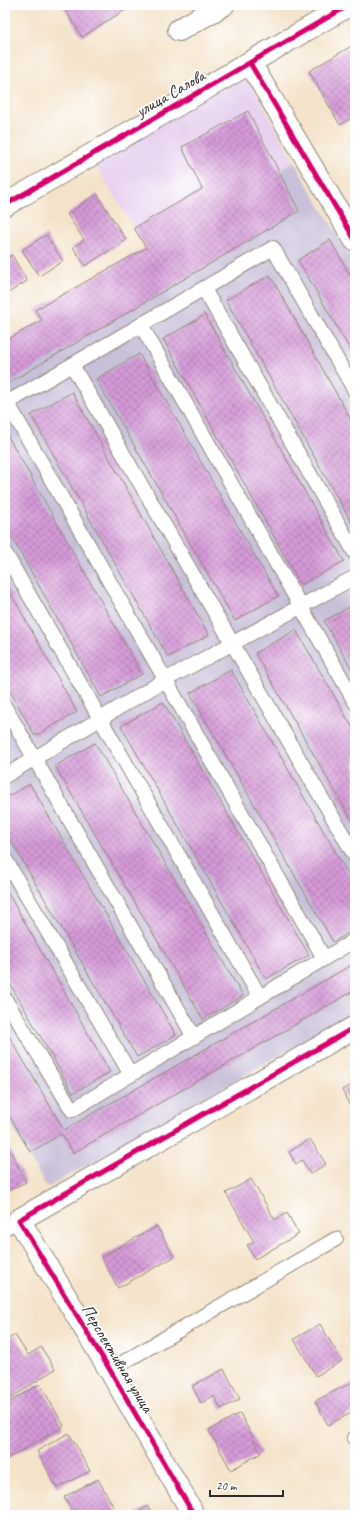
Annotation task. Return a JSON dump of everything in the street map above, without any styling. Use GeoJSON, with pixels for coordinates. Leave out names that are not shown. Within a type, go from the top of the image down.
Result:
{"type":"FeatureCollection","features":[{"type":"Feature","properties":{"kind":"street"},"geometry":{"type":"LineString","coordinates":[[179,30],[223,5]]}},
{"type":"Feature","properties":{"kind":"street","name":"улица Салова"},"geometry":{"type":"LineString","coordinates":[[5,205],[349,5]]}},
{"type":"Feature","properties":{"kind":"street"},"geometry":{"type":"LineString","coordinates":[[250,63],[355,240]]}},
{"type":"Feature","properties":{"kind":"street"},"geometry":{"type":"LineString","coordinates":[[12,1224],[355,1027]]}},
{"type":"Feature","properties":{"kind":"street","name":"Перспективная улица"},"geometry":{"type":"LineString","coordinates":[[12,1224],[110,1370],[191,1510]]}},
{"type":"Feature","properties":{"kind":"lane"},"geometry":{"type":"LineString","coordinates":[[324,958],[6,403],[273,248],[355,391]]}},
{"type":"Feature","properties":{"kind":"lane"},"geometry":{"type":"LineString","coordinates":[[204,289],[355,554]]}},
{"type":"Feature","properties":{"kind":"lane"},"geometry":{"type":"LineString","coordinates":[[141,325],[355,702]]}},
{"type":"Feature","properties":{"kind":"lane"},"geometry":{"type":"LineString","coordinates":[[72,364],[355,856]]}},
{"type":"Feature","properties":{"kind":"lane"},"geometry":{"type":"LineString","coordinates":[[5,553],[260,997]]}},
{"type":"Feature","properties":{"kind":"lane"},"geometry":{"type":"LineString","coordinates":[[5,776],[165,680],[302,608],[355,577]]}},
{"type":"Feature","properties":{"kind":"lane"},"geometry":{"type":"LineString","coordinates":[[5,707],[194,1037]]}},
{"type":"Feature","properties":{"kind":"lane"},"geometry":{"type":"LineString","coordinates":[[5,859],[131,1075]]}},
{"type":"Feature","properties":{"kind":"lane"},"geometry":{"type":"LineString","coordinates":[[5,999],[72,1110],[355,940]]}},
{"type":"Feature","properties":{"kind":"lane"},"geometry":{"type":"LineString","coordinates":[[110,1370],[336,1239]]}},
{"type":"Feature","properties":{"kind":"shaded area"},"geometry":{"type":"Polygon","coordinates":[[[241,79],[251,83],[294,162],[146,248],[90,156],[241,79]]]}},
{"type":"Feature","properties":{"kind":"shaded area"},"geometry":{"type":"Polygon","coordinates":[[[294,162],[355,264],[355,1012],[47,1188],[5,1114],[5,341],[42,320],[35,310],[146,248],[294,162]]]}},
{"type":"Feature","properties":{"kind":"building"},"geometry":{"type":"Polygon","coordinates":[[[62,5],[133,5],[82,37],[62,5]]]}},
{"type":"Feature","properties":{"kind":"building"},"geometry":{"type":"Polygon","coordinates":[[[355,44],[355,116],[340,125],[309,71],[355,44]]]}},
{"type":"Feature","properties":{"kind":"building"},"geometry":{"type":"Polygon","coordinates":[[[248,111],[299,211],[5,385],[5,341],[42,320],[35,310],[146,248],[134,228],[202,189],[182,147],[248,111]]]}},
{"type":"Feature","properties":{"kind":"building"},"geometry":{"type":"Polygon","coordinates":[[[97,194],[126,240],[85,266],[73,247],[84,240],[67,214],[97,194]]]}},
{"type":"Feature","properties":{"kind":"building"},"geometry":{"type":"Polygon","coordinates":[[[46,235],[63,261],[39,276],[22,250],[46,235]]]}},
{"type":"Feature","properties":{"kind":"building"},"geometry":{"type":"Polygon","coordinates":[[[330,240],[355,283],[355,358],[298,260],[330,240]]]}},
{"type":"Feature","properties":{"kind":"building"},"geometry":{"type":"Polygon","coordinates":[[[12,255],[27,281],[5,295],[5,259],[12,255]]]}},
{"type":"Feature","properties":{"kind":"building"},"geometry":{"type":"Polygon","coordinates":[[[270,275],[355,427],[355,529],[226,300],[270,275]]]}},
{"type":"Feature","properties":{"kind":"building"},"geometry":{"type":"Polygon","coordinates":[[[205,315],[344,561],[301,585],[163,339],[205,315]]]}},
{"type":"Feature","properties":{"kind":"building"},"geometry":{"type":"Polygon","coordinates":[[[139,354],[278,596],[235,621],[96,379],[139,354]]]}},
{"type":"Feature","properties":{"kind":"building"},"geometry":{"type":"Polygon","coordinates":[[[72,392],[209,635],[168,657],[31,415],[72,392]]]}},
{"type":"Feature","properties":{"kind":"building"},"geometry":{"type":"Polygon","coordinates":[[[5,431],[142,674],[101,697],[5,525],[5,431]]]}},
{"type":"Feature","properties":{"kind":"building"},"geometry":{"type":"Polygon","coordinates":[[[5,583],[77,712],[35,736],[5,682],[5,583]]]}},
{"type":"Feature","properties":{"kind":"building"},"geometry":{"type":"Polygon","coordinates":[[[355,604],[355,675],[324,621],[355,604]]]}},
{"type":"Feature","properties":{"kind":"building"},"geometry":{"type":"Polygon","coordinates":[[[296,630],[355,732],[355,826],[255,653],[296,630]]]}},
{"type":"Feature","properties":{"kind":"building"},"geometry":{"type":"Polygon","coordinates":[[[231,670],[355,886],[355,929],[333,942],[190,693],[231,670]]]}},
{"type":"Feature","properties":{"kind":"building"},"geometry":{"type":"Polygon","coordinates":[[[163,702],[309,955],[266,979],[121,726],[163,702]]]}},
{"type":"Feature","properties":{"kind":"building"},"geometry":{"type":"Polygon","coordinates":[[[95,743],[243,996],[203,1019],[55,766],[95,743]]]}},
{"type":"Feature","properties":{"kind":"building"},"geometry":{"type":"Polygon","coordinates":[[[30,784],[176,1035],[137,1057],[5,831],[5,798],[30,784]]]}},
{"type":"Feature","properties":{"kind":"building"},"geometry":{"type":"Polygon","coordinates":[[[5,888],[110,1072],[73,1093],[5,975],[5,888]]]}},
{"type":"Feature","properties":{"kind":"building"},"geometry":{"type":"Polygon","coordinates":[[[355,963],[355,990],[73,1153],[62,1134],[30,1152],[5,1108],[5,1029],[64,1130],[355,963]]]}},
{"type":"Feature","properties":{"kind":"building"},"geometry":{"type":"Polygon","coordinates":[[[355,1084],[355,1116],[342,1090],[355,1084]]]}},
{"type":"Feature","properties":{"kind":"building"},"geometry":{"type":"Polygon","coordinates":[[[310,1139],[326,1164],[310,1174],[302,1160],[296,1164],[289,1152],[310,1139]]]}},
{"type":"Feature","properties":{"kind":"building"},"geometry":{"type":"Polygon","coordinates":[[[5,1141],[26,1182],[5,1192],[5,1141]]]}},
{"type":"Feature","properties":{"kind":"building"},"geometry":{"type":"Polygon","coordinates":[[[251,1179],[275,1220],[287,1213],[299,1234],[255,1259],[247,1245],[254,1242],[226,1193],[251,1179]]]}},
{"type":"Feature","properties":{"kind":"building"},"geometry":{"type":"Polygon","coordinates":[[[157,1226],[174,1257],[118,1288],[101,1257],[157,1226]]]}},
{"type":"Feature","properties":{"kind":"building"},"geometry":{"type":"Polygon","coordinates":[[[320,1324],[342,1361],[316,1376],[294,1339],[320,1324]]]}},
{"type":"Feature","properties":{"kind":"building"},"geometry":{"type":"Polygon","coordinates":[[[15,1335],[28,1355],[41,1347],[55,1369],[8,1400],[5,1395],[5,1341],[15,1335]]]}},
{"type":"Feature","properties":{"kind":"building"},"geometry":{"type":"Polygon","coordinates":[[[224,1369],[240,1399],[221,1409],[214,1396],[201,1403],[192,1386],[224,1369]]]}},
{"type":"Feature","properties":{"kind":"building"},"geometry":{"type":"Polygon","coordinates":[[[355,1381],[355,1411],[328,1425],[315,1401],[355,1381]]]}},
{"type":"Feature","properties":{"kind":"building"},"geometry":{"type":"Polygon","coordinates":[[[40,1384],[64,1426],[5,1460],[5,1404],[40,1384]]]}},
{"type":"Feature","properties":{"kind":"building"},"geometry":{"type":"Polygon","coordinates":[[[240,1413],[261,1453],[231,1470],[209,1430],[240,1413]]]}},
{"type":"Feature","properties":{"kind":"building"},"geometry":{"type":"Polygon","coordinates":[[[69,1433],[90,1471],[57,1488],[37,1451],[69,1433]]]}},
{"type":"Feature","properties":{"kind":"building"},"geometry":{"type":"Polygon","coordinates":[[[98,1479],[118,1515],[74,1515],[64,1497],[98,1479]]]}},
{"type":"Feature","properties":{"kind":"building"},"geometry":{"type":"Polygon","coordinates":[[[148,1506],[153,1515],[133,1515],[148,1506]]]}},
{"type":"Feature","properties":{"kind":"cycle path"},"geometry":{"type":"LineString","coordinates":[[5,205],[349,5]]}},
{"type":"Feature","properties":{"kind":"cycle path"},"geometry":{"type":"LineString","coordinates":[[250,63],[355,240]]}},
{"type":"Feature","properties":{"kind":"cycle path"},"geometry":{"type":"LineString","coordinates":[[191,1510],[110,1370],[19,1220],[355,1027]]}}]}
